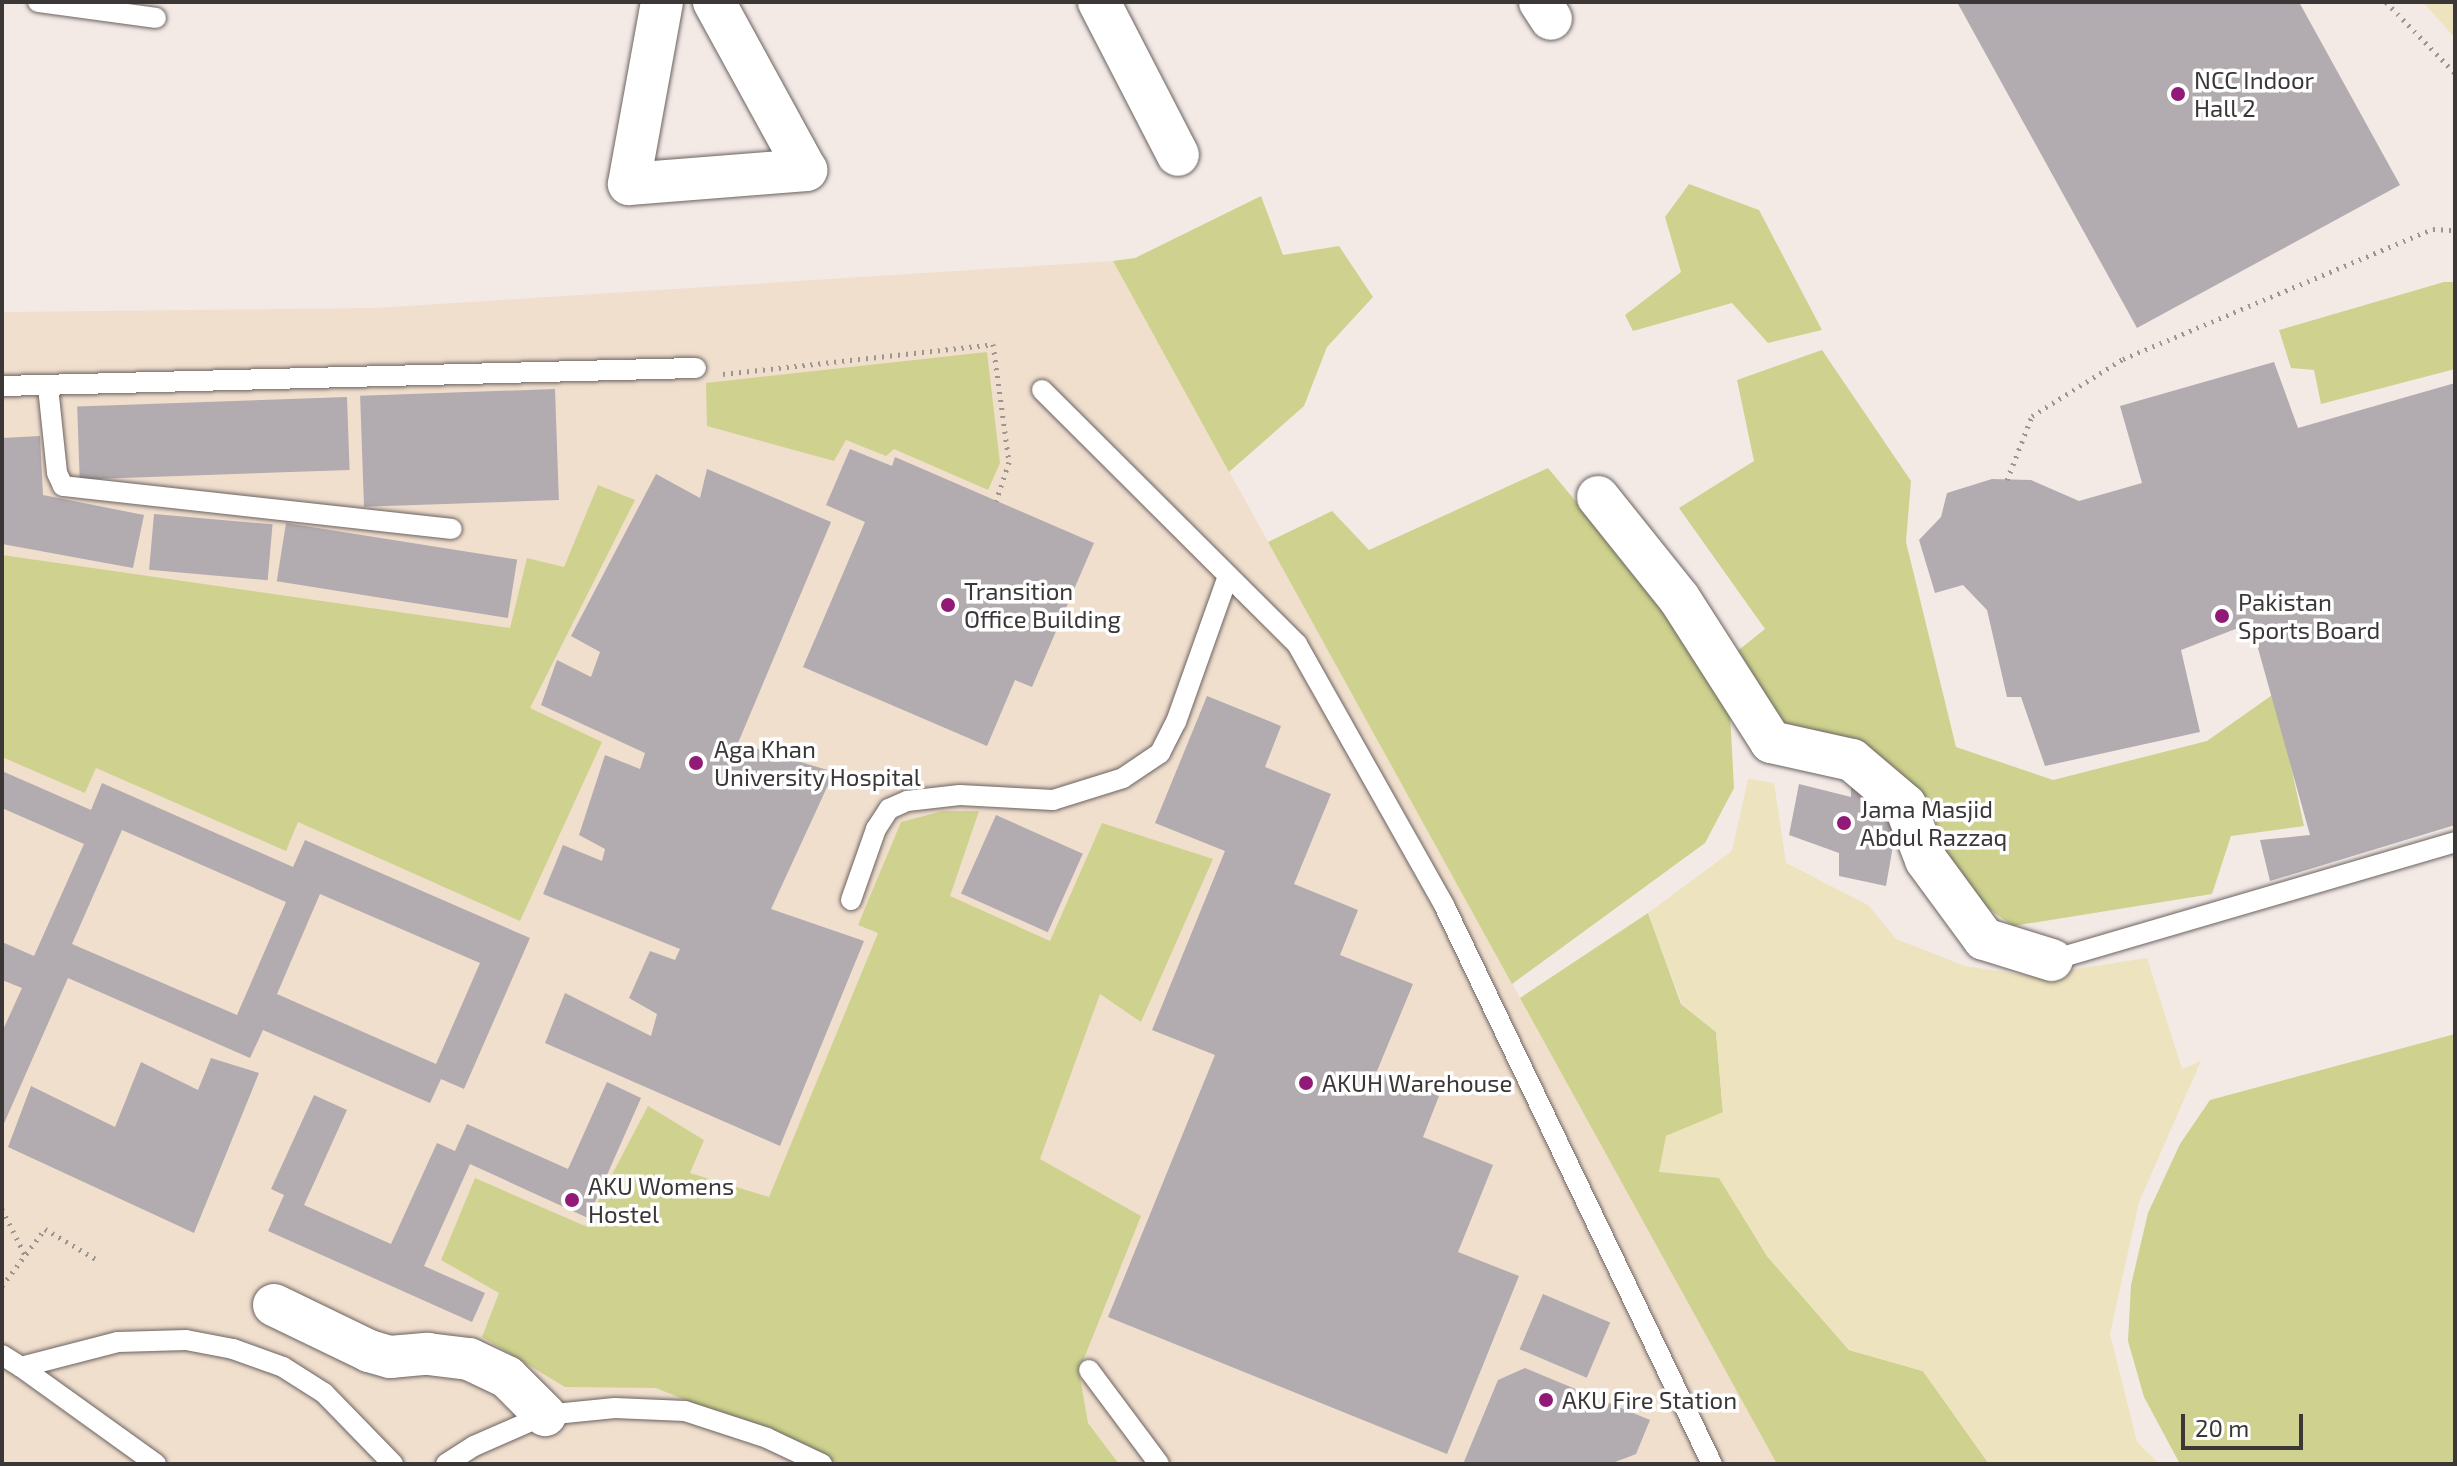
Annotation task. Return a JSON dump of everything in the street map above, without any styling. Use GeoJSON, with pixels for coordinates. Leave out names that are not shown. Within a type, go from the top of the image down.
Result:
{"type":"FeatureCollection","features":[{"type":"Feature","properties":{"kind":"street"},"geometry":{"type":"LineString","coordinates":[[662,2],[629,184],[806,170],[714,2]]}},
{"type":"Feature","properties":{"kind":"street"},"geometry":{"type":"LineString","coordinates":[[1099,2],[1178,155]]}},
{"type":"Feature","properties":{"kind":"street"},"geometry":{"type":"LineString","coordinates":[[1598,497],[1679,598],[1771,742],[1852,760],[1905,805],[1926,860],[1984,939],[2052,960]]}},
{"type":"Feature","properties":{"kind":"street"},"geometry":{"type":"LineString","coordinates":[[274,1305],[369,1351],[390,1357],[428,1354],[469,1359],[507,1377],[545,1415]]}},
{"type":"Feature","properties":{"kind":"lane"},"geometry":{"type":"LineString","coordinates":[[38,2],[156,18]]}},
{"type":"Feature","properties":{"kind":"lane"},"geometry":{"type":"LineString","coordinates":[[2,386],[696,368]]}},
{"type":"Feature","properties":{"kind":"lane"},"geometry":{"type":"LineString","coordinates":[[48,387],[57,473],[63,486],[452,529]]}},
{"type":"Feature","properties":{"kind":"lane"},"geometry":{"type":"LineString","coordinates":[[1042,390],[1297,644],[1444,905],[1706,1462]]}},
{"type":"Feature","properties":{"kind":"lane"},"geometry":{"type":"LineString","coordinates":[[851,900],[876,829],[889,809],[907,801],[960,795],[1053,800],[1123,778],[1160,753],[1176,722],[1228,576]]}},
{"type":"Feature","properties":{"kind":"lane"},"geometry":{"type":"LineString","coordinates":[[2052,960],[2455,842]]}},
{"type":"Feature","properties":{"kind":"lane"},"geometry":{"type":"LineString","coordinates":[[21,1367],[118,1342],[186,1340],[233,1349],[283,1367],[324,1393],[393,1464]]}},
{"type":"Feature","properties":{"kind":"lane"},"geometry":{"type":"LineString","coordinates":[[2,1355],[156,1464]]}},
{"type":"Feature","properties":{"kind":"lane"},"geometry":{"type":"LineString","coordinates":[[1089,1370],[1159,1464]]}},
{"type":"Feature","properties":{"kind":"lane"},"geometry":{"type":"LineString","coordinates":[[446,1464],[474,1446],[545,1415],[615,1408],[685,1411],[767,1438],[822,1464]]}},
{"type":"Feature","properties":{"kind":"path"},"geometry":{"type":"LineString","coordinates":[[2386,2],[2455,73]]}},
{"type":"Feature","properties":{"kind":"path"},"geometry":{"type":"LineString","coordinates":[[2007,480],[2032,416],[2123,359],[2433,229],[2455,230]]}},
{"type":"Feature","properties":{"kind":"path"},"geometry":{"type":"LineString","coordinates":[[696,368],[714,375],[993,344],[1009,462],[996,501]]}},
{"type":"Feature","properties":{"kind":"path"},"geometry":{"type":"LineString","coordinates":[[2,1209],[25,1255]]}},
{"type":"Feature","properties":{"kind":"path"},"geometry":{"type":"LineString","coordinates":[[2,1286],[45,1229],[99,1261]]}},
{"type":"Feature","properties":{"kind":"shaded area","name":"Aga Khan University Hospital"},"geometry":{"type":"Polygon","coordinates":[[[1113,261],[1778,1464],[2,1464],[2,312],[375,308],[1113,261]]]}},
{"type":"Feature","properties":{"kind":"green space"},"geometry":{"type":"Polygon","coordinates":[[[1689,184],[1759,210],[1822,330],[1768,343],[1732,303],[1633,331],[1625,315],[1681,272],[1665,217],[1689,184]]]}},
{"type":"Feature","properties":{"kind":"green space"},"geometry":{"type":"Polygon","coordinates":[[[1261,196],[1283,255],[1339,246],[1373,297],[1327,347],[1304,406],[1229,472],[1113,261],[1135,258],[1261,196]]]}},
{"type":"Feature","properties":{"kind":"green space"},"geometry":{"type":"Polygon","coordinates":[[[2444,282],[2455,282],[2455,369],[2321,404],[2314,370],[2291,368],[2279,330],[2444,282]]]}},
{"type":"Feature","properties":{"kind":"green space"},"geometry":{"type":"Polygon","coordinates":[[[1822,350],[1911,481],[1906,542],[1956,747],[2053,780],[2207,741],[2275,693],[2304,826],[2231,836],[2212,894],[2013,926],[1954,884],[1933,812],[1859,747],[1781,726],[1735,653],[1765,629],[1679,508],[1754,461],[1737,380],[1822,350]]]}},
{"type":"Feature","properties":{"kind":"green space"},"geometry":{"type":"Polygon","coordinates":[[[987,352],[1000,463],[988,490],[894,449],[886,456],[846,440],[834,461],[707,426],[706,383],[987,352]]]}},
{"type":"Feature","properties":{"kind":"green space"},"geometry":{"type":"Polygon","coordinates":[[[1548,468],[1663,606],[1730,712],[1734,788],[1705,843],[1512,984],[1268,542],[1332,511],[1369,550],[1548,468]]]}},
{"type":"Feature","properties":{"kind":"green space"},"geometry":{"type":"Polygon","coordinates":[[[598,485],[635,500],[530,708],[602,742],[520,921],[298,822],[286,851],[96,768],[85,793],[2,757],[2,555],[510,628],[527,558],[564,567],[598,485]]]}},
{"type":"Feature","properties":{"kind":"green space"},"geometry":{"type":"Polygon","coordinates":[[[943,811],[979,811],[950,896],[1050,941],[1102,823],[1213,859],[1141,1022],[1100,994],[1040,1159],[1141,1216],[1079,1371],[1088,1423],[1119,1464],[841,1464],[656,1388],[565,1387],[482,1337],[499,1293],[441,1260],[475,1178],[585,1226],[648,1106],[704,1140],[690,1173],[769,1197],[878,933],[858,925],[901,822],[943,811]]]}},
{"type":"Feature","properties":{"kind":"green space"},"geometry":{"type":"Polygon","coordinates":[[[1648,913],[1681,1004],[1716,1032],[1723,1113],[1666,1136],[1719,1177],[1767,1256],[1849,1350],[1923,1371],[1989,1464],[1777,1464],[1520,998],[1648,913]]]}},
{"type":"Feature","properties":{"kind":"green space"},"geometry":{"type":"Polygon","coordinates":[[[2455,1034],[2455,1464],[2180,1464],[2144,1397],[2128,1341],[2131,1285],[2148,1213],[2180,1144],[2210,1100],[2455,1034]]]}},
{"type":"Feature","properties":{"kind":"sand"},"geometry":{"type":"Polygon","coordinates":[[[2423,2],[2455,2],[2455,38],[2423,2]]]}},
{"type":"Feature","properties":{"kind":"sand"},"geometry":{"type":"Polygon","coordinates":[[[1748,779],[1774,783],[1786,863],[1868,905],[1896,939],[1965,966],[2030,976],[2147,958],[2182,1069],[2201,1061],[2139,1202],[2110,1334],[2137,1442],[2159,1464],[1989,1464],[1923,1371],[1849,1350],[1767,1256],[1719,1178],[1659,1172],[1666,1136],[1723,1112],[1716,1032],[1682,1004],[1648,913],[1732,851],[1748,779]]]}},
{"type":"Feature","properties":{"kind":"building","name":"NCC Indoor Hall 2"},"geometry":{"type":"Polygon","coordinates":[[[1957,2],[2299,2],[2400,185],[2137,328],[1957,2]]]}},
{"type":"Feature","properties":{"kind":"building","name":"Pakistan Sports Board"},"geometry":{"type":"Polygon","coordinates":[[[2274,362],[2298,428],[2455,383],[2455,825],[2270,881],[2260,840],[2310,835],[2251,623],[2181,650],[2200,732],[2045,766],[2021,697],[2007,697],[1987,610],[1963,585],[1935,593],[1919,540],[1941,517],[1947,493],[1992,479],[2031,480],[2079,501],[2142,483],[2120,406],[2274,362]]]}},
{"type":"Feature","properties":{"kind":"building"},"geometry":{"type":"Polygon","coordinates":[[[555,389],[559,500],[364,507],[360,396],[555,389]]]}},
{"type":"Feature","properties":{"kind":"building"},"geometry":{"type":"Polygon","coordinates":[[[347,397],[350,470],[80,479],[77,406],[347,397]]]}},
{"type":"Feature","properties":{"kind":"building"},"geometry":{"type":"Polygon","coordinates":[[[40,436],[43,495],[144,515],[133,568],[2,544],[2,438],[40,436]]]}},
{"type":"Feature","properties":{"kind":"building","name":"Transition Office Building"},"geometry":{"type":"Polygon","coordinates":[[[850,449],[892,466],[895,457],[1094,543],[1032,687],[1015,680],[987,746],[803,667],[865,522],[826,505],[850,449]]]}},
{"type":"Feature","properties":{"kind":"building"},"geometry":{"type":"Polygon","coordinates":[[[707,469],[831,522],[738,743],[834,772],[771,909],[864,941],[780,1146],[545,1043],[565,993],[651,1036],[657,1014],[629,998],[650,951],[675,960],[680,949],[543,894],[563,845],[602,861],[605,849],[579,835],[605,755],[640,769],[645,753],[541,705],[557,660],[591,677],[600,652],[571,636],[656,474],[700,498],[707,469]]]}},
{"type":"Feature","properties":{"kind":"building"},"geometry":{"type":"Polygon","coordinates":[[[154,514],[273,524],[268,580],[149,570],[154,514]]]}},
{"type":"Feature","properties":{"kind":"building"},"geometry":{"type":"Polygon","coordinates":[[[286,523],[517,560],[508,618],[277,581],[286,523]]]}},
{"type":"Feature","properties":{"kind":"building","name":"AKUH Warehouse"},"geometry":{"type":"Polygon","coordinates":[[[1207,696],[1281,726],[1265,767],[1331,794],[1294,884],[1358,910],[1340,955],[1413,984],[1377,1071],[1439,1096],[1423,1137],[1493,1165],[1458,1252],[1519,1276],[1447,1454],[1108,1317],[1215,1055],[1152,1030],[1225,851],[1155,823],[1207,696]]]}},
{"type":"Feature","properties":{"kind":"building"},"geometry":{"type":"Polygon","coordinates":[[[2,771],[91,810],[102,783],[293,867],[305,840],[530,938],[464,1089],[441,1079],[430,1103],[263,1030],[250,1058],[68,978],[2,1128],[2,1032],[22,988],[2,980],[2,942],[34,956],[84,844],[2,808],[2,771]],[[122,830],[72,944],[237,1015],[286,902],[122,830]],[[320,894],[277,994],[436,1064],[480,963],[320,894]]]}},
{"type":"Feature","properties":{"kind":"building","name":"Jama Masjid Abdul Razzaq"},"geometry":{"type":"Polygon","coordinates":[[[1851,780],[1899,811],[1886,886],[1839,876],[1839,853],[1789,835],[1799,784],[1851,797],[1851,780]]]}},
{"type":"Feature","properties":{"kind":"building"},"geometry":{"type":"Polygon","coordinates":[[[996,815],[1083,854],[1048,932],[961,894],[996,815]]]}},
{"type":"Feature","properties":{"kind":"building"},"geometry":{"type":"Polygon","coordinates":[[[211,1058],[259,1073],[194,1233],[8,1147],[31,1086],[115,1127],[141,1062],[198,1090],[211,1058]]]}},
{"type":"Feature","properties":{"kind":"building","name":"AKU Womens Hostel"},"geometry":{"type":"Polygon","coordinates":[[[607,1082],[641,1098],[588,1218],[470,1164],[424,1266],[485,1293],[472,1322],[268,1231],[284,1195],[271,1189],[314,1095],[347,1110],[304,1205],[391,1244],[437,1143],[455,1151],[467,1124],[568,1169],[607,1082]]]}},
{"type":"Feature","properties":{"kind":"building"},"geometry":{"type":"Polygon","coordinates":[[[1543,1294],[1610,1323],[1587,1378],[1520,1349],[1543,1294]]]}},
{"type":"Feature","properties":{"kind":"building","name":"AKU Fire Station"},"geometry":{"type":"Polygon","coordinates":[[[1525,1368],[1650,1420],[1636,1454],[1610,1464],[1463,1464],[1498,1380],[1525,1368]]]}},
{"type":"Feature","properties":{"kind":"place","name":"NCC Indoor Hall 2"},"geometry":{"type":"Point","coordinates":[2178,94]}},
{"type":"Feature","properties":{"kind":"place","name":"Transition Office Building"},"geometry":{"type":"Point","coordinates":[948,605]}},
{"type":"Feature","properties":{"kind":"place","name":"Pakistan Sports Board"},"geometry":{"type":"Point","coordinates":[2222,616]}},
{"type":"Feature","properties":{"kind":"place","name":"Aga Khan University Hospital"},"geometry":{"type":"Point","coordinates":[696,763]}},
{"type":"Feature","properties":{"kind":"place","name":"Jama Masjid Abdul Razzaq"},"geometry":{"type":"Point","coordinates":[1844,823]}},
{"type":"Feature","properties":{"kind":"place","name":"AKUH Warehouse"},"geometry":{"type":"Point","coordinates":[1306,1083]}},
{"type":"Feature","properties":{"kind":"place","name":"AKU Womens Hostel"},"geometry":{"type":"Point","coordinates":[572,1200]}},
{"type":"Feature","properties":{"kind":"place","name":"AKU Fire Station"},"geometry":{"type":"Point","coordinates":[1546,1400]}}]}
